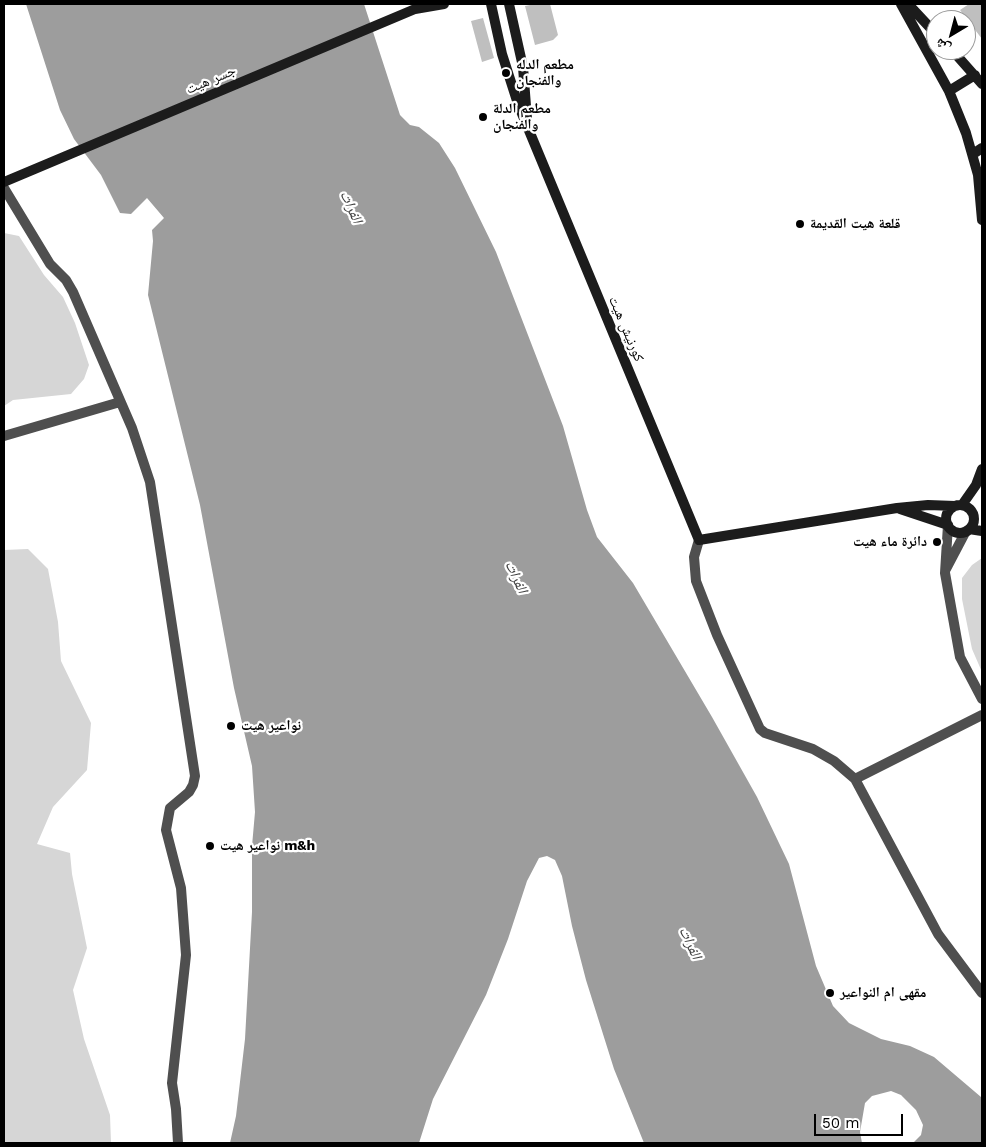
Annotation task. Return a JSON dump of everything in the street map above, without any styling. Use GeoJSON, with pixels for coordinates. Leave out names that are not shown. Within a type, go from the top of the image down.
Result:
{"type":"FeatureCollection","features":[{"type":"Feature","properties":{"kind":"street"},"geometry":{"type":"LineString","coordinates":[[418,7],[444,4]]}},
{"type":"Feature","properties":{"kind":"street","name":"كورنيش هيت"},"geometry":{"type":"LineString","coordinates":[[491,4],[509,79],[527,128],[699,540]]}},
{"type":"Feature","properties":{"kind":"street","name":"كورنيش هيت"},"geometry":{"type":"LineString","coordinates":[[509,4],[523,66],[527,128]]}},
{"type":"Feature","properties":{"kind":"street"},"geometry":{"type":"LineString","coordinates":[[901,4],[949,92],[978,175],[982,220]]}},
{"type":"Feature","properties":{"kind":"street"},"geometry":{"type":"LineString","coordinates":[[908,4],[926,23]]}},
{"type":"Feature","properties":{"kind":"street","name":"جسر هيت"},"geometry":{"type":"LineString","coordinates":[[4,182],[418,7]]}},
{"type":"Feature","properties":{"kind":"street"},"geometry":{"type":"LineString","coordinates":[[961,60],[982,84]]}},
{"type":"Feature","properties":{"kind":"street"},"geometry":{"type":"LineString","coordinates":[[949,92],[975,75]]}},
{"type":"Feature","properties":{"kind":"street"},"geometry":{"type":"LineString","coordinates":[[972,154],[982,148]]}},
{"type":"Feature","properties":{"kind":"street"},"geometry":{"type":"LineString","coordinates":[[4,188],[50,264],[66,280],[73,292],[132,428],[150,482],[195,776],[194,785],[189,792],[170,808],[166,830],[181,888],[186,955],[172,1083],[178,1143]]}},
{"type":"Feature","properties":{"kind":"street"},"geometry":{"type":"LineString","coordinates":[[4,436],[120,402]]}},
{"type":"Feature","properties":{"kind":"street"},"geometry":{"type":"LineString","coordinates":[[982,469],[976,485],[959,505],[947,514],[948,525],[944,573],[960,657],[982,700]]}},
{"type":"Feature","properties":{"kind":"street"},"geometry":{"type":"LineString","coordinates":[[982,515],[959,505],[897,508],[699,540],[694,558],[696,581],[717,635],[760,729],[766,733],[813,749],[834,761],[855,779],[938,934],[982,993]]}},
{"type":"Feature","properties":{"kind":"street"},"geometry":{"type":"LineString","coordinates":[[897,508],[948,525],[958,532],[968,530],[982,531]]}},
{"type":"Feature","properties":{"kind":"street"},"geometry":{"type":"LineString","coordinates":[[944,573],[974,522],[972,511]]}},
{"type":"Feature","properties":{"kind":"street"},"geometry":{"type":"LineString","coordinates":[[855,779],[982,715]]}},
{"type":"Feature","properties":{"kind":"shaded area"},"geometry":{"type":"Polygon","coordinates":[[[4,233],[19,236],[44,275],[63,297],[75,323],[89,365],[84,379],[71,394],[13,400],[4,406],[4,233]]]}},
{"type":"Feature","properties":{"kind":"shaded area"},"geometry":{"type":"Polygon","coordinates":[[[28,549],[48,569],[58,622],[61,661],[91,723],[87,770],[53,807],[37,844],[70,853],[72,874],[87,948],[73,990],[84,1039],[110,1115],[111,1143],[4,1143],[4,550],[28,549]]]}},
{"type":"Feature","properties":{"kind":"shaded area"},"geometry":{"type":"Polygon","coordinates":[[[982,558],[982,672],[972,649],[962,599],[962,578],[972,565],[982,558]]]}},
{"type":"Feature","properties":{"kind":"water","name":"الفرات"},"geometry":{"type":"Polygon","coordinates":[[[26,4],[364,4],[400,115],[410,125],[419,127],[439,143],[455,168],[496,252],[563,426],[587,510],[597,537],[633,583],[712,717],[757,797],[789,864],[816,966],[833,1006],[849,1023],[881,1039],[910,1046],[934,1057],[981,1097],[982,1143],[913,1143],[921,1135],[923,1125],[916,1110],[901,1095],[891,1091],[872,1096],[865,1103],[860,1132],[862,1143],[644,1143],[614,1069],[586,980],[562,876],[555,860],[547,856],[539,858],[527,881],[508,939],[486,995],[433,1099],[419,1143],[230,1143],[236,1116],[245,1039],[252,912],[252,846],[255,812],[252,766],[234,688],[200,505],[148,295],[153,241],[152,230],[164,218],[147,198],[131,214],[120,213],[101,175],[74,139],[60,110],[26,4]]]}},
{"type":"Feature","properties":{"kind":"building"},"geometry":{"type":"Polygon","coordinates":[[[550,4],[558,35],[553,40],[535,45],[525,6],[550,4]]]}},
{"type":"Feature","properties":{"kind":"building"},"geometry":{"type":"Polygon","coordinates":[[[969,4],[982,4],[982,39],[976,31],[976,10],[960,10],[969,4]]]}},
{"type":"Feature","properties":{"kind":"building"},"geometry":{"type":"Polygon","coordinates":[[[483,18],[494,58],[482,62],[471,21],[483,18]]]}},
{"type":"Feature","properties":{"kind":"place","name":"مطعم الدله والفنجان"},"geometry":{"type":"Point","coordinates":[506,73]}},
{"type":"Feature","properties":{"kind":"place","name":"مطعم الدلة والفنجان"},"geometry":{"type":"Point","coordinates":[483,117]}},
{"type":"Feature","properties":{"kind":"place","name":"قلعة هيت القديمة"},"geometry":{"type":"Point","coordinates":[800,224]}},
{"type":"Feature","properties":{"kind":"place","name":"دائرة ماء هيت"},"geometry":{"type":"Point","coordinates":[937,542]}},
{"type":"Feature","properties":{"kind":"place","name":"نواعير هيت"},"geometry":{"type":"Point","coordinates":[231,726]}},
{"type":"Feature","properties":{"kind":"place","name":"نواعير هيت m&h"},"geometry":{"type":"Point","coordinates":[210,846]}},
{"type":"Feature","properties":{"kind":"place","name":"مقهى ام النواعير"},"geometry":{"type":"Point","coordinates":[830,993]}}]}
